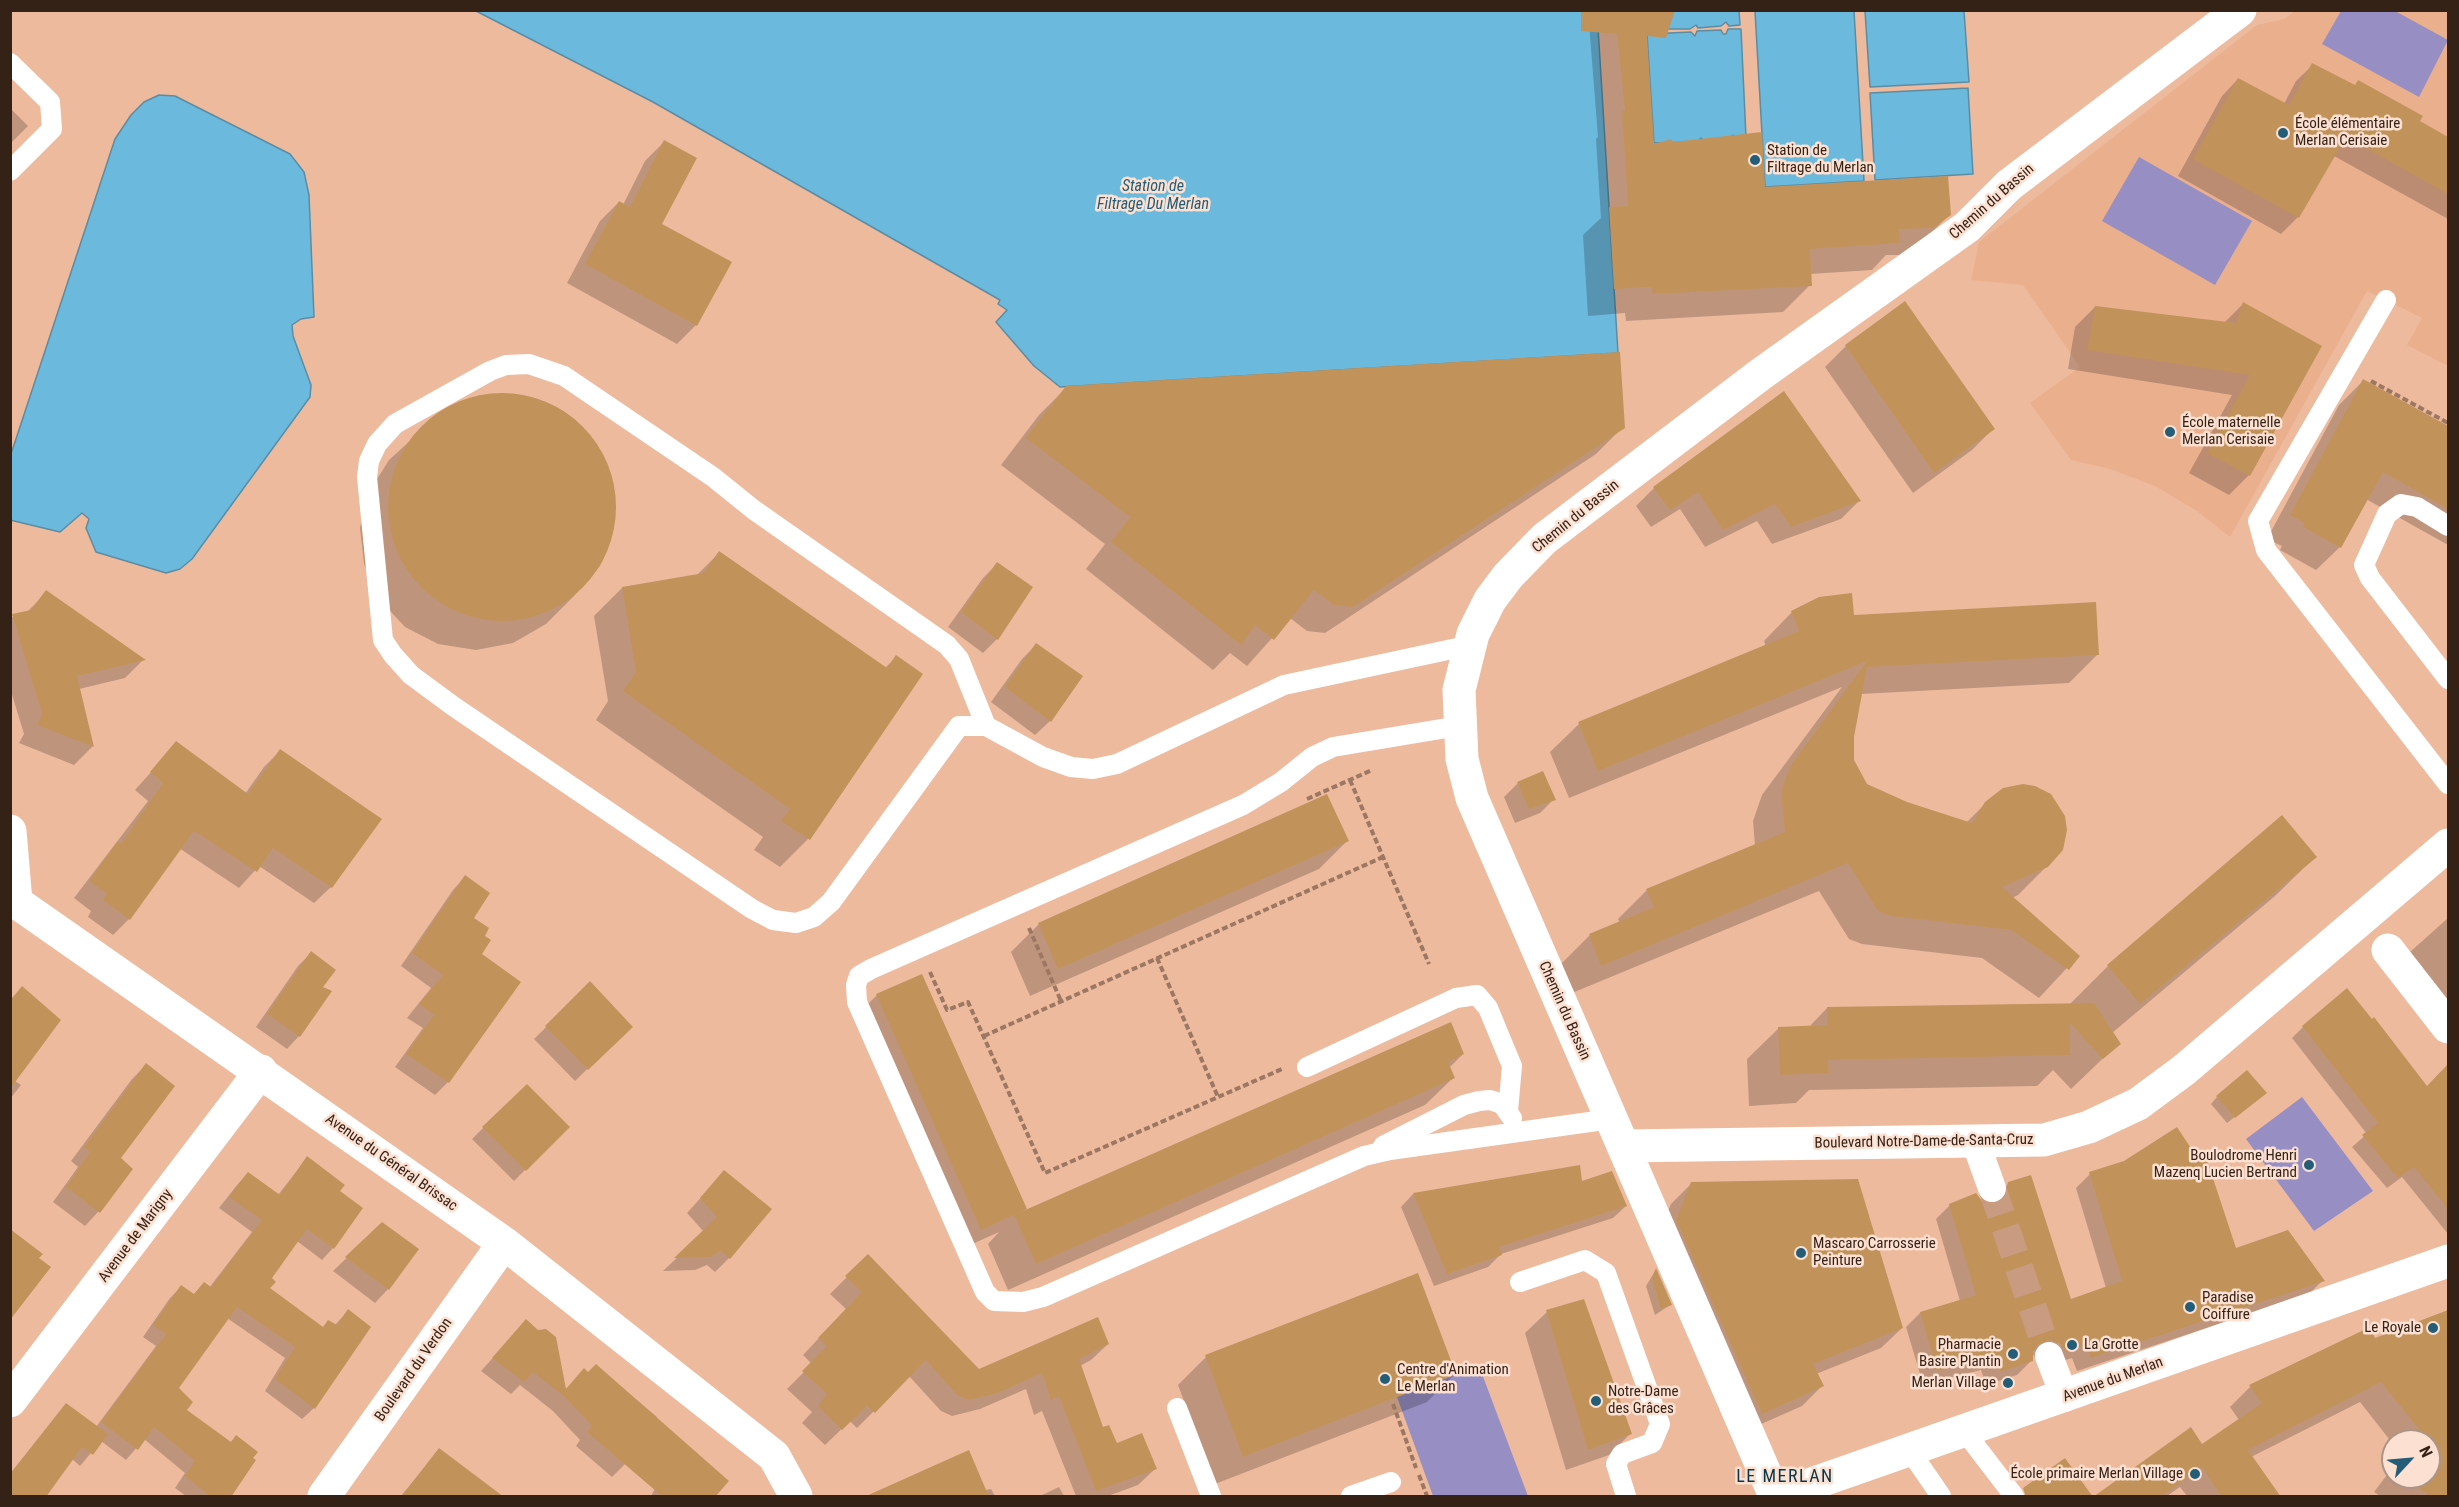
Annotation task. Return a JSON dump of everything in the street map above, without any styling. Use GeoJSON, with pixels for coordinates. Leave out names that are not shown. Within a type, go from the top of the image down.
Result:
{"type":"FeatureCollection","features":[{"type":"Feature","properties":{"kind":"street","name":"Chemin du Bassin"},"geometry":{"type":"LineString","coordinates":[[1776,1497],[1472,798],[1462,759],[1459,690],[1471,645],[1490,600],[1508,576],[1544,539],[1761,374],[1967,227],[2009,185],[2240,10]]}},
{"type":"Feature","properties":{"kind":"street","name":"Avenue du Général Brissac"},"geometry":{"type":"LineString","coordinates":[[10,831],[13,905],[261,1071],[504,1243],[774,1456],[796,1497]]}},
{"type":"Feature","properties":{"kind":"street","name":"Boulevard Notre-Dame-de-Santa-Cruz"},"geometry":{"type":"LineString","coordinates":[[1617,1133],[1975,1141],[2044,1140],[2089,1128],[2138,1104],[2184,1070],[2446,853]]}},
{"type":"Feature","properties":{"kind":"street"},"geometry":{"type":"LineString","coordinates":[[2388,950],[2448,1028]]}},
{"type":"Feature","properties":{"kind":"street","name":"Avenue de Marigny"},"geometry":{"type":"LineString","coordinates":[[10,1401],[261,1071]]}},
{"type":"Feature","properties":{"kind":"street"},"geometry":{"type":"LineString","coordinates":[[1975,1141],[1992,1188]]}},
{"type":"Feature","properties":{"kind":"street","name":"Boulevard du Verdon"},"geometry":{"type":"LineString","coordinates":[[324,1497],[504,1243]]}},
{"type":"Feature","properties":{"kind":"street","name":"Avenue du Merlan"},"geometry":{"type":"LineString","coordinates":[[1776,1497],[2065,1398],[2263,1324],[2448,1261]]}},
{"type":"Feature","properties":{"kind":"street"},"geometry":{"type":"LineString","coordinates":[[2049,1356],[2065,1398]]}},
{"type":"Feature","properties":{"kind":"lane"},"geometry":{"type":"LineString","coordinates":[[10,63],[50,102],[52,129],[10,171]]}},
{"type":"Feature","properties":{"kind":"lane"},"geometry":{"type":"LineString","coordinates":[[2386,300],[2258,521],[2266,550],[2448,784]]}},
{"type":"Feature","properties":{"kind":"lane"},"geometry":{"type":"LineString","coordinates":[[986,726],[960,659],[947,645],[754,510],[713,477],[564,376],[529,364],[506,365],[490,371],[395,424],[377,444],[369,461],[367,477],[383,640],[393,655],[411,675],[453,706],[752,909],[773,920],[796,923],[814,917],[831,902],[959,726],[986,726],[1043,757],[1071,766],[1093,769],[1117,764],[1284,686],[1471,645]]}},
{"type":"Feature","properties":{"kind":"lane"},"geometry":{"type":"LineString","coordinates":[[2448,526],[2417,507],[2401,504],[2387,514],[2364,565],[2370,578],[2448,679]]}},
{"type":"Feature","properties":{"kind":"lane"},"geometry":{"type":"LineString","coordinates":[[1460,726],[1334,747],[1312,757],[1281,782],[1243,805],[871,969],[859,976],[856,985],[857,1002],[985,1292],[994,1301],[1023,1302],[1043,1297],[1364,1156],[1464,1105],[1490,1100],[1502,1104],[1524,1131]]}},
{"type":"Feature","properties":{"kind":"lane"},"geometry":{"type":"LineString","coordinates":[[1307,1067],[1456,998],[1477,995],[1488,1008],[1512,1066],[1508,1111]]}},
{"type":"Feature","properties":{"kind":"lane"},"geometry":{"type":"LineString","coordinates":[[1364,1156],[1524,1131],[1617,1133]]}},
{"type":"Feature","properties":{"kind":"lane"},"geometry":{"type":"LineString","coordinates":[[1520,1282],[1585,1260],[1606,1273],[1660,1424],[1652,1443],[1622,1454],[1616,1464],[1626,1497]]}},
{"type":"Feature","properties":{"kind":"lane"},"geometry":{"type":"LineString","coordinates":[[1177,1408],[1211,1497]]}},
{"type":"Feature","properties":{"kind":"lane"},"geometry":{"type":"LineString","coordinates":[[1965,1432],[2014,1497]]}},
{"type":"Feature","properties":{"kind":"lane"},"geometry":{"type":"LineString","coordinates":[[1910,1451],[1941,1497]]}},
{"type":"Feature","properties":{"kind":"lane"},"geometry":{"type":"LineString","coordinates":[[1351,1497],[1391,1482]]}},
{"type":"Feature","properties":{"kind":"path"},"geometry":{"type":"LineString","coordinates":[[2347,367],[2448,423]]}},
{"type":"Feature","properties":{"kind":"path"},"geometry":{"type":"LineString","coordinates":[[1350,780],[1429,964]]}},
{"type":"Feature","properties":{"kind":"path"},"geometry":{"type":"LineString","coordinates":[[984,1036],[1383,857]]}},
{"type":"Feature","properties":{"kind":"path"},"geometry":{"type":"LineString","coordinates":[[1157,958],[1218,1097]]}},
{"type":"Feature","properties":{"kind":"path"},"geometry":{"type":"LineString","coordinates":[[926,964],[947,1010],[968,1002],[1046,1173],[1297,1062],[1307,1067]]}},
{"type":"Feature","properties":{"kind":"path"},"geometry":{"type":"LineString","coordinates":[[1393,1404],[1427,1497]]}},
{"type":"Feature","properties":{"kind":"shaded area","name":"École élémentaire Merlan Cerisaie"},"geometry":{"type":"Polygon","coordinates":[[[2295,11],[2448,11],[2448,366],[2407,345],[2422,318],[2367,291],[2230,537],[2197,511],[2155,486],[2110,469],[2071,460],[2030,403],[2080,367],[2023,285],[1971,280],[1979,242],[2257,25],[2284,19],[2295,11]]]}},
{"type":"Feature","properties":{"kind":"shaded area"},"geometry":{"type":"Polygon","coordinates":[[[2341,11],[2395,11],[2448,40],[2419,97],[2322,44],[2341,11]]]}},
{"type":"Feature","properties":{"kind":"shaded area"},"geometry":{"type":"Polygon","coordinates":[[[2139,157],[2252,221],[2215,285],[2102,221],[2139,157]]]}},
{"type":"Feature","properties":{"kind":"shaded area","name":"Boulodrome Henri Mazenq Lucien Bertrand"},"geometry":{"type":"Polygon","coordinates":[[[2302,1097],[2373,1191],[2314,1231],[2246,1139],[2302,1097]]]}},
{"type":"Feature","properties":{"kind":"shaded area"},"geometry":{"type":"Polygon","coordinates":[[[1479,1366],[1528,1496],[1433,1496],[1397,1397],[1479,1366]]]}},
{"type":"Feature","properties":{"kind":"water","name":"Station de Filtrage Du Merlan"},"geometry":{"type":"Polygon","coordinates":[[[476,11],[1597,11],[1618,353],[1060,387],[1034,366],[996,322],[1007,310],[998,304],[1000,300],[653,102],[476,11]]]}},
{"type":"Feature","properties":{"kind":"water"},"geometry":{"type":"Polygon","coordinates":[[[1646,11],[1739,11],[1740,25],[1729,26],[1726,22],[1721,26],[1698,28],[1696,25],[1690,29],[1667,29],[1646,11]]]}},
{"type":"Feature","properties":{"kind":"water"},"geometry":{"type":"Polygon","coordinates":[[[1755,11],[1854,11],[1864,181],[1765,187],[1755,11]]]}},
{"type":"Feature","properties":{"kind":"water"},"geometry":{"type":"Polygon","coordinates":[[[1865,11],[1964,11],[1969,82],[1870,87],[1865,11]]]}},
{"type":"Feature","properties":{"kind":"water"},"geometry":{"type":"Polygon","coordinates":[[[1728,29],[1741,29],[1746,138],[1735,140],[1733,135],[1728,139],[1704,141],[1701,138],[1697,142],[1654,143],[1647,34],[1691,32],[1695,36],[1697,31],[1721,30],[1723,34],[1726,34],[1728,29]]]}},
{"type":"Feature","properties":{"kind":"water"},"geometry":{"type":"Polygon","coordinates":[[[1968,88],[1973,174],[1875,180],[1870,93],[1968,88]]]}},
{"type":"Feature","properties":{"kind":"water"},"geometry":{"type":"Polygon","coordinates":[[[159,95],[175,96],[290,154],[304,172],[309,195],[314,317],[301,319],[292,325],[293,336],[311,385],[310,397],[192,559],[180,569],[166,573],[96,552],[86,528],[89,519],[82,513],[60,532],[10,520],[11,454],[115,139],[131,115],[144,102],[159,95]]]}},
{"type":"Feature","properties":{"kind":"building","name":"Station de Filtrage du Merlan"},"geometry":{"type":"Polygon","coordinates":[[[1581,10],[1675,10],[1666,38],[1647,36],[1654,144],[1671,139],[1673,142],[1762,132],[1765,187],[1948,176],[1951,215],[1933,228],[1899,229],[1900,243],[1810,249],[1812,286],[1653,294],[1652,287],[1614,289],[1609,207],[1628,206],[1622,111],[1625,110],[1617,34],[1581,31],[1581,10]]]}},
{"type":"Feature","properties":{"kind":"building"},"geometry":{"type":"Polygon","coordinates":[[[2312,63],[2355,85],[2358,80],[2423,116],[2420,121],[2448,137],[2448,194],[2346,137],[2299,218],[2193,159],[2238,78],[2289,105],[2312,63]]]}},
{"type":"Feature","properties":{"kind":"building"},"geometry":{"type":"Polygon","coordinates":[[[664,140],[697,158],[662,224],[732,262],[697,326],[585,264],[619,201],[630,207],[664,140]]]}},
{"type":"Feature","properties":{"kind":"building"},"geometry":{"type":"Polygon","coordinates":[[[1905,301],[1995,429],[1934,473],[1845,345],[1905,301]]]}},
{"type":"Feature","properties":{"kind":"building"},"geometry":{"type":"Polygon","coordinates":[[[2243,302],[2322,346],[2250,476],[2207,453],[2250,375],[2087,350],[2095,306],[2236,323],[2243,302]]]}},
{"type":"Feature","properties":{"kind":"building"},"geometry":{"type":"Polygon","coordinates":[[[1620,352],[1625,428],[1353,607],[1334,605],[1314,590],[1274,640],[1255,625],[1241,645],[1111,542],[1130,517],[1026,438],[1066,386],[1620,352]]]}},
{"type":"Feature","properties":{"kind":"building"},"geometry":{"type":"Polygon","coordinates":[[[2363,379],[2448,426],[2448,509],[2383,472],[2341,548],[2303,527],[2305,523],[2290,515],[2363,379]]]}},
{"type":"Feature","properties":{"kind":"building"},"geometry":{"type":"Polygon","coordinates":[[[1784,391],[1861,501],[1791,527],[1775,504],[1723,530],[1698,492],[1670,510],[1653,487],[1784,391]]]}},
{"type":"Feature","properties":{"kind":"building"},"geometry":{"type":"Polygon","coordinates":[[[502,393],[524,395],[556,406],[583,426],[603,453],[614,485],[616,507],[614,529],[603,561],[583,588],[556,608],[524,619],[502,621],[480,619],[448,608],[421,588],[401,561],[390,529],[388,507],[390,485],[401,453],[421,426],[448,406],[480,395],[502,393]]]}},
{"type":"Feature","properties":{"kind":"building"},"geometry":{"type":"Polygon","coordinates":[[[719,551],[887,668],[896,655],[923,674],[810,840],[781,821],[790,809],[623,691],[636,672],[622,587],[704,573],[719,551]]]}},
{"type":"Feature","properties":{"kind":"building"},"geometry":{"type":"Polygon","coordinates":[[[997,562],[1033,587],[998,640],[961,612],[997,562]]]}},
{"type":"Feature","properties":{"kind":"building"},"geometry":{"type":"Polygon","coordinates":[[[46,590],[146,660],[77,676],[94,747],[37,725],[42,714],[12,614],[31,610],[46,590]]]}},
{"type":"Feature","properties":{"kind":"building"},"geometry":{"type":"Polygon","coordinates":[[[1852,593],[1854,615],[2096,602],[2099,655],[1867,667],[1854,737],[1854,760],[1867,784],[1907,802],[1972,823],[1985,802],[2003,788],[2023,784],[2035,786],[2051,794],[2065,816],[2067,830],[2063,850],[2048,867],[2002,887],[2080,956],[2069,970],[2011,930],[1891,916],[1878,911],[1848,863],[1601,966],[1589,934],[1654,907],[1646,889],[1785,832],[1781,791],[1791,765],[1867,661],[1598,771],[1578,722],[1799,631],[1791,611],[1819,597],[1852,593]]]}},
{"type":"Feature","properties":{"kind":"building"},"geometry":{"type":"Polygon","coordinates":[[[1036,643],[1083,676],[1051,722],[1005,687],[1036,643]]]}},
{"type":"Feature","properties":{"kind":"building"},"geometry":{"type":"Polygon","coordinates":[[[176,741],[248,794],[280,749],[382,819],[332,888],[273,848],[257,872],[194,831],[130,920],[103,900],[107,894],[89,881],[117,842],[121,844],[163,783],[150,772],[176,741]]]}},
{"type":"Feature","properties":{"kind":"building"},"geometry":{"type":"Polygon","coordinates":[[[1543,771],[1556,800],[1529,809],[1517,782],[1543,771]]]}},
{"type":"Feature","properties":{"kind":"building"},"geometry":{"type":"Polygon","coordinates":[[[1327,794],[1349,841],[1058,969],[1038,923],[1327,794]]]}},
{"type":"Feature","properties":{"kind":"building"},"geometry":{"type":"Polygon","coordinates":[[[2282,815],[2317,857],[2140,1004],[2107,965],[2282,815]]]}},
{"type":"Feature","properties":{"kind":"building"},"geometry":{"type":"Polygon","coordinates":[[[465,875],[490,893],[474,918],[489,928],[485,936],[491,940],[482,954],[521,982],[449,1083],[406,1054],[434,1015],[419,1004],[443,975],[412,953],[465,875]]]}},
{"type":"Feature","properties":{"kind":"building"},"geometry":{"type":"Polygon","coordinates":[[[311,951],[336,970],[323,987],[332,991],[300,1037],[267,1014],[311,951]]]}},
{"type":"Feature","properties":{"kind":"building"},"geometry":{"type":"Polygon","coordinates":[[[922,974],[1027,1209],[981,1230],[876,994],[922,974]]]}},
{"type":"Feature","properties":{"kind":"building"},"geometry":{"type":"Polygon","coordinates":[[[590,981],[633,1027],[588,1070],[545,1026],[590,981]]]}},
{"type":"Feature","properties":{"kind":"building"},"geometry":{"type":"Polygon","coordinates":[[[22,986],[61,1020],[10,1089],[10,1001],[22,986]]]}},
{"type":"Feature","properties":{"kind":"building"},"geometry":{"type":"Polygon","coordinates":[[[2347,988],[2372,1019],[2374,1017],[2427,1086],[2448,1064],[2448,1209],[2414,1167],[2398,1178],[2362,1135],[2378,1123],[2302,1026],[2347,988]]]}},
{"type":"Feature","properties":{"kind":"building"},"geometry":{"type":"Polygon","coordinates":[[[2094,1003],[2121,1044],[2103,1059],[2070,1023],[2070,1055],[1828,1060],[1829,1073],[1780,1075],[1778,1027],[1827,1025],[1827,1007],[2094,1003]]]}},
{"type":"Feature","properties":{"kind":"building"},"geometry":{"type":"Polygon","coordinates":[[[1451,1022],[1464,1054],[1448,1062],[1455,1078],[1036,1264],[1014,1215],[1451,1022]]]}},
{"type":"Feature","properties":{"kind":"building"},"geometry":{"type":"Polygon","coordinates":[[[146,1063],[175,1086],[121,1158],[133,1169],[100,1213],[66,1187],[90,1152],[84,1147],[146,1063]]]}},
{"type":"Feature","properties":{"kind":"building"},"geometry":{"type":"Polygon","coordinates":[[[2247,1070],[2267,1093],[2235,1118],[2216,1096],[2247,1070]]]}},
{"type":"Feature","properties":{"kind":"building"},"geometry":{"type":"Polygon","coordinates":[[[527,1084],[570,1127],[526,1171],[482,1127],[527,1084]]]}},
{"type":"Feature","properties":{"kind":"building"},"geometry":{"type":"Polygon","coordinates":[[[2177,1127],[2198,1159],[2205,1154],[2236,1248],[2288,1230],[2325,1281],[2091,1358],[2086,1345],[2065,1351],[2060,1344],[2051,1340],[2037,1345],[2033,1353],[2033,1361],[2000,1372],[1995,1357],[1937,1371],[1920,1312],[1976,1295],[1949,1204],[1976,1193],[1982,1201],[1997,1204],[2005,1198],[2008,1182],[2031,1175],[2071,1299],[2122,1281],[2089,1172],[2124,1161],[2177,1127]]]}},
{"type":"Feature","properties":{"kind":"building"},"geometry":{"type":"Polygon","coordinates":[[[307,1156],[345,1185],[340,1191],[363,1208],[334,1249],[307,1229],[272,1278],[276,1282],[270,1288],[323,1327],[328,1320],[337,1325],[348,1309],[371,1327],[315,1409],[275,1379],[295,1347],[237,1307],[179,1388],[193,1402],[187,1410],[231,1442],[236,1435],[258,1452],[253,1458],[256,1460],[231,1497],[211,1497],[185,1476],[195,1461],[154,1427],[138,1450],[101,1422],[166,1334],[153,1325],[181,1285],[194,1294],[204,1282],[211,1287],[262,1220],[229,1197],[239,1183],[248,1172],[280,1195],[307,1156]]]}},
{"type":"Feature","properties":{"kind":"building"},"geometry":{"type":"Polygon","coordinates":[[[1580,1165],[1582,1181],[1612,1171],[1627,1206],[1499,1247],[1502,1255],[1447,1274],[1413,1193],[1580,1165]]]}},
{"type":"Feature","properties":{"kind":"building"},"geometry":{"type":"Polygon","coordinates":[[[724,1170],[772,1209],[730,1259],[721,1251],[710,1257],[674,1258],[717,1217],[700,1198],[724,1170]]]}},
{"type":"Feature","properties":{"kind":"building"},"geometry":{"type":"Polygon","coordinates":[[[1858,1179],[1903,1328],[1813,1364],[1824,1386],[1762,1414],[1676,1220],[1691,1182],[1858,1179]]]}},
{"type":"Feature","properties":{"kind":"building"},"geometry":{"type":"Polygon","coordinates":[[[382,1222],[419,1249],[389,1290],[345,1257],[382,1222]]]}},
{"type":"Feature","properties":{"kind":"building"},"geometry":{"type":"Polygon","coordinates":[[[10,1229],[43,1254],[39,1258],[51,1267],[10,1320],[10,1229]]]}},
{"type":"Feature","properties":{"kind":"building"},"geometry":{"type":"Polygon","coordinates":[[[868,1254],[979,1369],[1098,1317],[1109,1344],[1079,1359],[1103,1427],[1109,1425],[1117,1443],[1142,1433],[1157,1469],[1096,1491],[1059,1396],[1051,1400],[1042,1373],[998,1393],[969,1400],[957,1395],[926,1360],[875,1413],[867,1406],[842,1430],[818,1406],[827,1394],[802,1371],[827,1346],[818,1338],[862,1292],[845,1276],[868,1254]]]}},
{"type":"Feature","properties":{"kind":"building"},"geometry":{"type":"Polygon","coordinates":[[[1656,1268],[1672,1305],[1661,1309],[1652,1278],[1656,1268]]]}},
{"type":"Feature","properties":{"kind":"building"},"geometry":{"type":"Polygon","coordinates":[[[1418,1273],[1456,1374],[1243,1457],[1205,1355],[1418,1273]]]}},
{"type":"Feature","properties":{"kind":"building","name":"Notre-Dame des Grâces"},"geometry":{"type":"Polygon","coordinates":[[[1584,1299],[1632,1434],[1588,1450],[1546,1310],[1584,1299]]]}},
{"type":"Feature","properties":{"kind":"building"},"geometry":{"type":"Polygon","coordinates":[[[2448,1310],[2448,1497],[2431,1497],[2420,1489],[2441,1489],[2441,1429],[2419,1429],[2381,1382],[2248,1450],[2281,1497],[2222,1497],[2202,1467],[2161,1497],[2093,1497],[2191,1427],[2202,1444],[2262,1403],[2249,1385],[2370,1327],[2375,1338],[2448,1310]]]}},
{"type":"Feature","properties":{"kind":"building"},"geometry":{"type":"Polygon","coordinates":[[[526,1319],[538,1330],[546,1329],[556,1337],[566,1389],[584,1368],[588,1372],[596,1364],[729,1481],[715,1497],[663,1497],[587,1432],[592,1426],[566,1398],[533,1372],[524,1382],[492,1358],[526,1319]]]}},
{"type":"Feature","properties":{"kind":"building"},"geometry":{"type":"Polygon","coordinates":[[[66,1403],[108,1434],[93,1455],[82,1447],[46,1497],[10,1497],[10,1474],[66,1403]]]}},
{"type":"Feature","properties":{"kind":"building"},"geometry":{"type":"Polygon","coordinates":[[[439,1448],[504,1497],[401,1497],[439,1448]]]}},
{"type":"Feature","properties":{"kind":"building"},"geometry":{"type":"Polygon","coordinates":[[[969,1450],[989,1497],[864,1497],[951,1458],[969,1450]]]}},
{"type":"Feature","properties":{"kind":"building","name":"École primaire Merlan Village"},"geometry":{"type":"Polygon","coordinates":[[[2065,1458],[2093,1497],[2026,1497],[2023,1488],[2065,1458]]]}},
{"type":"Feature","properties":{"kind":"tunnel"},"geometry":{"type":"LineString","coordinates":[[1992,1188],[2049,1356]]}},
{"type":"Feature","properties":{"kind":"place","name":"École élémentaire Merlan Cerisaie"},"geometry":{"type":"Point","coordinates":[2283,133]}},
{"type":"Feature","properties":{"kind":"place","name":"Station de Filtrage du Merlan"},"geometry":{"type":"Point","coordinates":[1755,160]}},
{"type":"Feature","properties":{"kind":"place","name":"École maternelle Merlan Cerisaie"},"geometry":{"type":"Point","coordinates":[2170,432]}},
{"type":"Feature","properties":{"kind":"place","name":"Boulodrome Henri Mazenq Lucien Bertrand"},"geometry":{"type":"Point","coordinates":[2309,1165]}},
{"type":"Feature","properties":{"kind":"place","name":"Mascaro Carrosserie Peinture"},"geometry":{"type":"Point","coordinates":[1801,1253]}},
{"type":"Feature","properties":{"kind":"place","name":"Paradise Coiffure"},"geometry":{"type":"Point","coordinates":[2190,1307]}},
{"type":"Feature","properties":{"kind":"place","name":"Le Royale"},"geometry":{"type":"Point","coordinates":[2433,1328]}},
{"type":"Feature","properties":{"kind":"place","name":"La Grotte"},"geometry":{"type":"Point","coordinates":[2072,1345]}},
{"type":"Feature","properties":{"kind":"place","name":"Pharmacie Basire Plantin"},"geometry":{"type":"Point","coordinates":[2013,1354]}},
{"type":"Feature","properties":{"kind":"place","name":"Centre d'Animation Le Merlan"},"geometry":{"type":"Point","coordinates":[1385,1379]}},
{"type":"Feature","properties":{"kind":"place","name":"Merlan Village"},"geometry":{"type":"Point","coordinates":[2008,1383]}},
{"type":"Feature","properties":{"kind":"place","name":"Notre-Dame des Grâces"},"geometry":{"type":"Point","coordinates":[1596,1401]}},
{"type":"Feature","properties":{"kind":"place","name":"École primaire Merlan Village"},"geometry":{"type":"Point","coordinates":[2195,1474]}},
{"type":"Feature","properties":{"kind":"district","name":"LE MERLAN"},"geometry":{"type":"Point","coordinates":[1785,1477]}}]}
